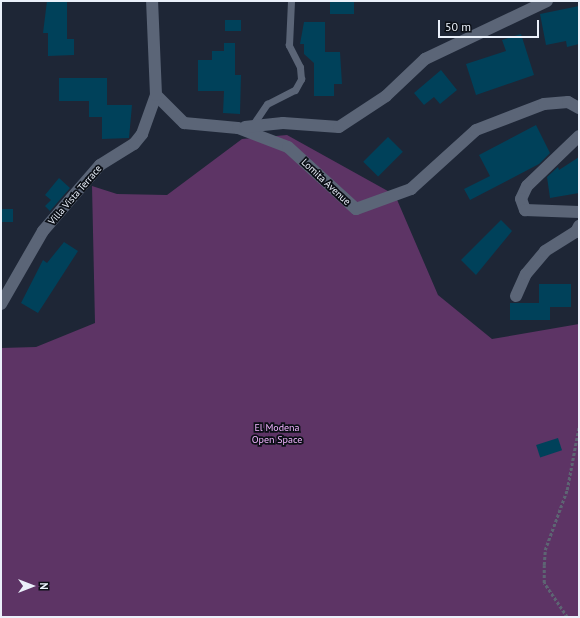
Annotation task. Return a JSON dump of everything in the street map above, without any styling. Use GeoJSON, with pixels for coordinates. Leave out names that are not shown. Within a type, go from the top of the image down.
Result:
{"type":"FeatureCollection","features":[{"type":"Feature","properties":{"kind":"street"},"geometry":{"type":"LineString","coordinates":[[152,1],[156,95]]}},
{"type":"Feature","properties":{"kind":"street"},"geometry":{"type":"LineString","coordinates":[[238,128],[283,123],[339,127],[386,96],[425,59],[547,1]]}},
{"type":"Feature","properties":{"kind":"street","name":"Lomita Avenue"},"geometry":{"type":"LineString","coordinates":[[156,95],[184,123],[238,128],[288,147],[356,209],[411,189],[476,130],[544,104],[568,102],[579,108]]}},
{"type":"Feature","properties":{"kind":"street","name":"Villa Vista Terrace"},"geometry":{"type":"LineString","coordinates":[[1,304],[43,231],[100,165],[134,144],[142,134],[156,95]]}},
{"type":"Feature","properties":{"kind":"street"},"geometry":{"type":"LineString","coordinates":[[579,136],[527,186],[521,199],[525,210],[579,212]]}},
{"type":"Feature","properties":{"kind":"street"},"geometry":{"type":"LineString","coordinates":[[516,296],[526,274],[545,251],[579,226]]}},
{"type":"Feature","properties":{"kind":"lane"},"geometry":{"type":"LineString","coordinates":[[252,126],[267,104],[295,90],[301,79],[300,67],[289,45],[291,1]]}},
{"type":"Feature","properties":{"kind":"path"},"geometry":{"type":"LineString","coordinates":[[567,617],[544,583],[544,565],[545,550],[567,490],[579,426]]}},
{"type":"Feature","properties":{"kind":"green space","name":"El Modena Open Space"},"geometry":{"type":"Polygon","coordinates":[[[287,135],[395,195],[438,295],[492,339],[579,324],[579,617],[1,617],[1,348],[36,347],[95,323],[92,186],[117,194],[167,195],[242,139],[287,135]]]}},
{"type":"Feature","properties":{"kind":"building"},"geometry":{"type":"Polygon","coordinates":[[[47,1],[67,1],[67,39],[74,39],[74,55],[48,56],[48,33],[43,33],[47,1]]]}},
{"type":"Feature","properties":{"kind":"building"},"geometry":{"type":"Polygon","coordinates":[[[330,1],[354,1],[354,14],[330,14],[330,1]]]}},
{"type":"Feature","properties":{"kind":"building"},"geometry":{"type":"Polygon","coordinates":[[[579,6],[579,44],[567,47],[566,41],[546,45],[540,14],[579,6]]]}},
{"type":"Feature","properties":{"kind":"building"},"geometry":{"type":"Polygon","coordinates":[[[225,20],[241,20],[241,31],[225,31],[225,20]]]}},
{"type":"Feature","properties":{"kind":"building"},"geometry":{"type":"Polygon","coordinates":[[[304,22],[325,22],[325,52],[340,52],[342,84],[334,84],[334,96],[314,96],[314,63],[304,54],[304,44],[300,44],[304,22]]]}},
{"type":"Feature","properties":{"kind":"building"},"geometry":{"type":"Polygon","coordinates":[[[521,34],[534,75],[476,95],[466,64],[506,51],[502,40],[521,34]]]}},
{"type":"Feature","properties":{"kind":"building"},"geometry":{"type":"Polygon","coordinates":[[[224,43],[235,43],[235,75],[241,75],[240,114],[223,113],[224,91],[198,91],[198,60],[212,60],[212,51],[224,51],[224,43]]]}},
{"type":"Feature","properties":{"kind":"building"},"geometry":{"type":"Polygon","coordinates":[[[441,70],[457,90],[440,104],[434,97],[424,105],[414,93],[441,70]]]}},
{"type":"Feature","properties":{"kind":"building"},"geometry":{"type":"Polygon","coordinates":[[[59,78],[107,78],[107,105],[132,105],[129,138],[102,139],[102,117],[89,117],[89,101],[59,101],[59,78]]]}},
{"type":"Feature","properties":{"kind":"building"},"geometry":{"type":"Polygon","coordinates":[[[536,125],[550,153],[539,164],[470,200],[464,189],[490,176],[479,155],[536,125]]]}},
{"type":"Feature","properties":{"kind":"building"},"geometry":{"type":"Polygon","coordinates":[[[388,137],[403,152],[378,177],[363,162],[388,137]]]}},
{"type":"Feature","properties":{"kind":"building"},"geometry":{"type":"Polygon","coordinates":[[[579,157],[579,193],[550,198],[547,177],[558,167],[559,170],[579,157]]]}},
{"type":"Feature","properties":{"kind":"building"},"geometry":{"type":"Polygon","coordinates":[[[59,178],[70,188],[50,211],[45,206],[51,200],[45,195],[59,178]]]}},
{"type":"Feature","properties":{"kind":"building"},"geometry":{"type":"Polygon","coordinates":[[[1,209],[13,209],[13,222],[1,222],[1,209]]]}},
{"type":"Feature","properties":{"kind":"building"},"geometry":{"type":"Polygon","coordinates":[[[501,220],[512,231],[476,275],[461,260],[501,220]]]}},
{"type":"Feature","properties":{"kind":"building"},"geometry":{"type":"Polygon","coordinates":[[[64,242],[78,251],[38,313],[21,303],[43,260],[47,263],[64,242]]]}},
{"type":"Feature","properties":{"kind":"building"},"geometry":{"type":"Polygon","coordinates":[[[539,284],[571,284],[571,307],[550,307],[550,320],[510,320],[510,303],[539,303],[539,284]]]}},
{"type":"Feature","properties":{"kind":"building"},"geometry":{"type":"Polygon","coordinates":[[[558,438],[562,450],[540,457],[536,445],[558,438]]]}}]}
